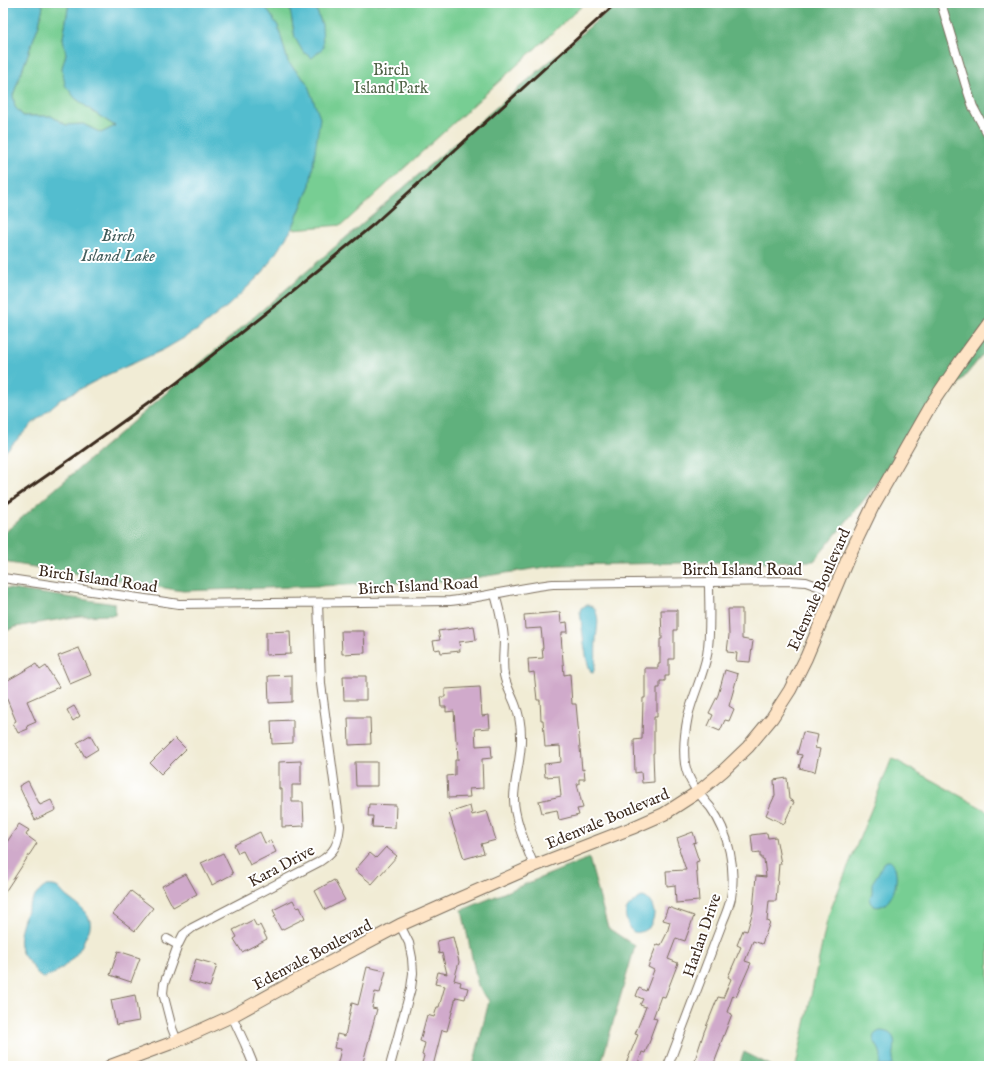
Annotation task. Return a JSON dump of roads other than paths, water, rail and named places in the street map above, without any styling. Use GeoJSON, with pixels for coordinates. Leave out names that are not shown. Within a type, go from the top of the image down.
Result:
{"type":"FeatureCollection","features":[{"type":"Feature","properties":{"kind":"street"},"geometry":{"type":"LineString","coordinates":[[941,3],[966,86],[974,107],[989,137]]}},
{"type":"Feature","properties":{"kind":"street","name":"Edenvale Boulevard"},"geometry":{"type":"LineString","coordinates":[[110,1066],[177,1042],[232,1016],[400,925],[534,866],[664,814],[698,792],[723,771],[748,747],[772,718],[790,690],[806,658],[873,506],[930,406],[989,322]]}},
{"type":"Feature","properties":{"kind":"street","name":"Birch Island Road"},"geometry":{"type":"LineString","coordinates":[[3,578],[180,604],[450,601],[553,584],[790,581],[806,582],[834,592]]}},
{"type":"Feature","properties":{"kind":"street","name":"Harlan Drive"},"geometry":{"type":"LineString","coordinates":[[668,1066],[731,899],[733,876],[730,853],[723,830],[712,810],[690,781],[685,763],[685,739],[688,716],[703,674],[707,654],[709,634],[709,582]]}},
{"type":"Feature","properties":{"kind":"street"},"geometry":{"type":"LineString","coordinates":[[495,594],[503,624],[503,665],[505,677],[516,705],[521,735],[522,749],[516,776],[514,799],[515,811],[534,866]]}},
{"type":"Feature","properties":{"kind":"street","name":"Kara Drive"},"geometry":{"type":"LineString","coordinates":[[177,1042],[163,993],[164,984],[183,935],[192,928],[319,862],[328,856],[342,838],[321,684],[318,603]]}},
{"type":"Feature","properties":{"kind":"street"},"geometry":{"type":"LineString","coordinates":[[390,1066],[411,988],[413,973],[409,943],[400,925]]}},
{"type":"Feature","properties":{"kind":"street"},"geometry":{"type":"LineString","coordinates":[[167,939],[178,945]]}},
{"type":"Feature","properties":{"kind":"street"},"geometry":{"type":"LineString","coordinates":[[232,1016],[254,1066]]}},
{"type":"Feature","properties":{"kind":"water","name":"Birch Island Lake"},"geometry":{"type":"Polygon","coordinates":[[[3,3],[41,3],[43,6],[39,24],[13,95],[15,107],[23,116],[51,116],[66,125],[83,124],[101,133],[115,126],[75,98],[65,85],[62,68],[66,54],[63,38],[69,3],[263,3],[278,26],[288,62],[307,83],[320,118],[310,185],[292,229],[263,272],[229,305],[196,331],[163,350],[107,375],[61,399],[33,423],[3,454],[3,3]]]}},
{"type":"Feature","properties":{"kind":"water"},"geometry":{"type":"Polygon","coordinates":[[[289,3],[314,3],[322,25],[323,48],[312,58],[303,52],[295,38],[289,3]]]}},
{"type":"Feature","properties":{"kind":"water"},"geometry":{"type":"Polygon","coordinates":[[[587,605],[595,609],[598,619],[593,673],[587,662],[580,611],[581,608],[587,605]]]}},
{"type":"Feature","properties":{"kind":"water"},"geometry":{"type":"Polygon","coordinates":[[[890,861],[894,866],[896,873],[894,890],[886,903],[880,906],[873,906],[870,899],[872,893],[872,883],[883,863],[890,861]]]}},
{"type":"Feature","properties":{"kind":"water"},"geometry":{"type":"Polygon","coordinates":[[[46,886],[54,886],[58,888],[86,914],[90,921],[90,925],[89,931],[76,955],[56,973],[43,978],[36,973],[23,955],[20,933],[28,908],[37,894],[46,886]]]}},
{"type":"Feature","properties":{"kind":"water"},"geometry":{"type":"Polygon","coordinates":[[[645,897],[651,903],[654,911],[654,917],[650,926],[646,929],[639,932],[633,932],[628,926],[626,918],[627,909],[636,900],[645,897]]]}},
{"type":"Feature","properties":{"kind":"water"},"geometry":{"type":"Polygon","coordinates":[[[880,1031],[887,1032],[894,1039],[895,1043],[892,1066],[879,1066],[881,1054],[873,1038],[876,1033],[880,1031]]]}},
{"type":"Feature","properties":{"kind":"railway"},"geometry":{"type":"LineString","coordinates":[[3,506],[178,382],[277,304],[374,224],[616,3]]}},
{"type":"Feature","properties":{"kind":"park label","name":"Birch Island Park"},"geometry":{"type":"Point","coordinates":[391,78]}}]}
